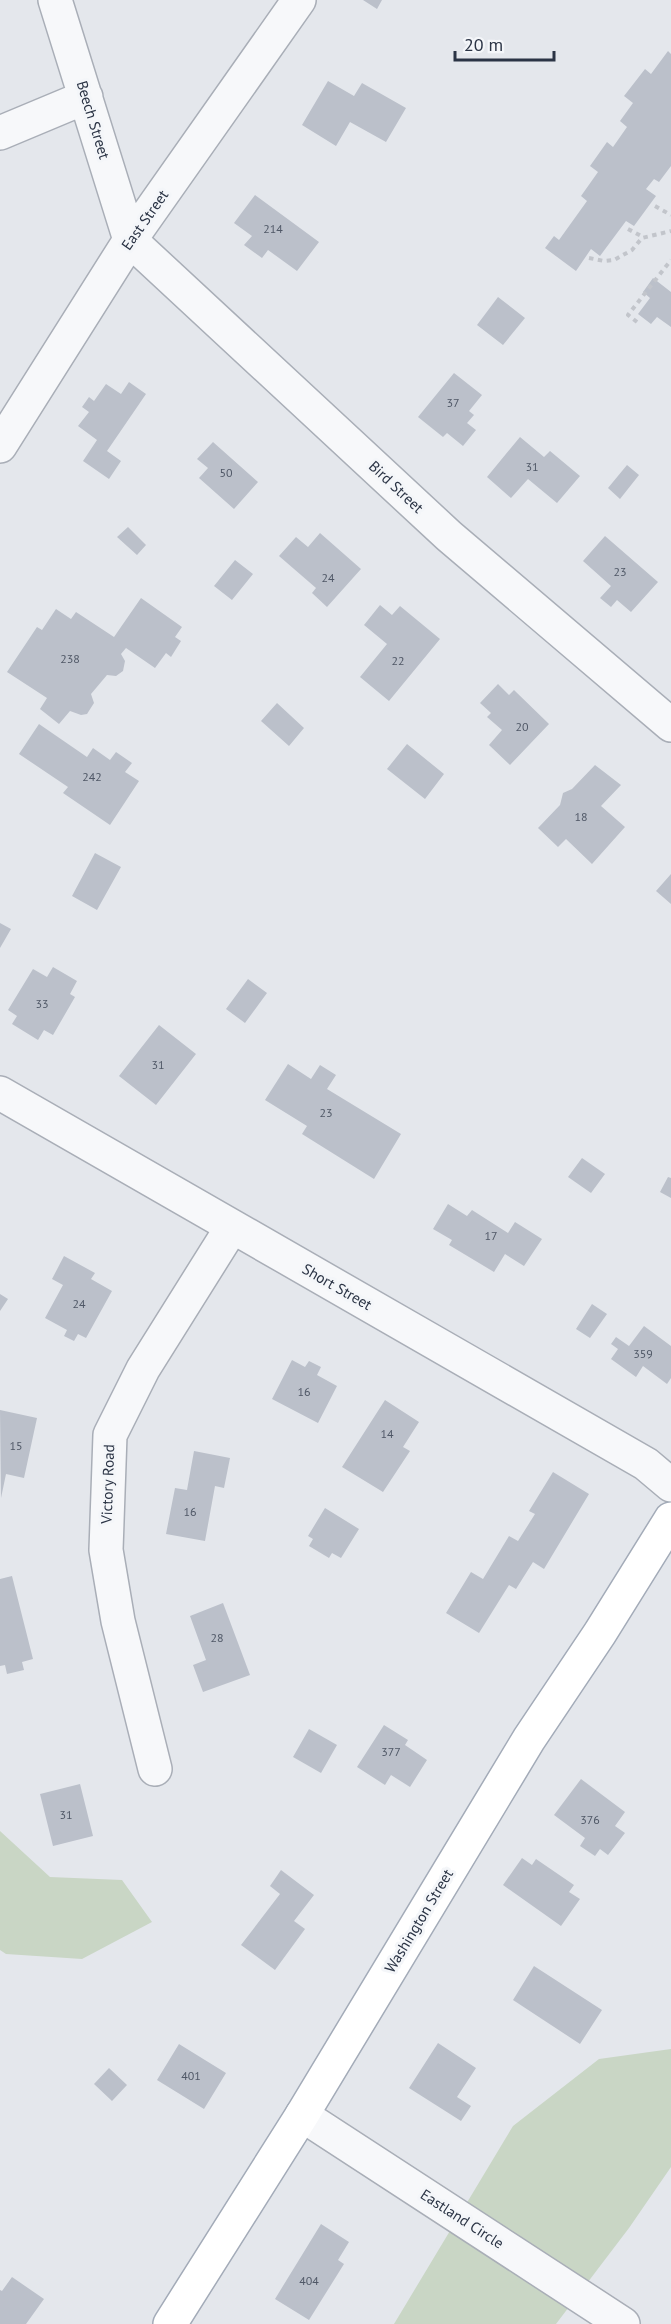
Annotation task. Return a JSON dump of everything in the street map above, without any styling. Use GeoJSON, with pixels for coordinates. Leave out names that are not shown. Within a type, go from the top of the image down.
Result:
{"type":"FeatureCollection","features":[{"type":"Feature","properties":{"kind":"main road","name":"Washington Street"},"geometry":{"type":"LineString","coordinates":[[170,2324],[302,2115],[530,1739],[671,1519]]}},
{"type":"Feature","properties":{"kind":"street","name":"Beech Street"},"geometry":{"type":"LineString","coordinates":[[55,0],[130,240]]}},
{"type":"Feature","properties":{"kind":"street","name":"East Street"},"geometry":{"type":"LineString","coordinates":[[0,446],[130,240],[299,0]]}},
{"type":"Feature","properties":{"kind":"street"},"geometry":{"type":"LineString","coordinates":[[0,133],[86,97]]}},
{"type":"Feature","properties":{"kind":"street","name":"Bird Street"},"geometry":{"type":"LineString","coordinates":[[130,240],[449,536],[671,725]]}},
{"type":"Feature","properties":{"kind":"street","name":"Short Street"},"geometry":{"type":"LineString","coordinates":[[0,1093],[646,1464],[671,1485]]}},
{"type":"Feature","properties":{"kind":"street","name":"Victory Road"},"geometry":{"type":"LineString","coordinates":[[155,1769],[118,1621],[106,1550],[110,1435],[143,1369],[232,1227]]}},
{"type":"Feature","properties":{"kind":"street","name":"Eastland Circle"},"geometry":{"type":"LineString","coordinates":[[302,2115],[622,2324]]}},
{"type":"Feature","properties":{"kind":"path"},"geometry":{"type":"LineString","coordinates":[[655,206],[671,215]]}},
{"type":"Feature","properties":{"kind":"path"},"geometry":{"type":"LineString","coordinates":[[628,229],[643,238]]}},
{"type":"Feature","properties":{"kind":"path"},"geometry":{"type":"LineString","coordinates":[[589,258],[604,261],[623,257],[643,238],[671,231]]}},
{"type":"Feature","properties":{"kind":"path"},"geometry":{"type":"LineString","coordinates":[[637,322],[628,315],[671,260]]}},
{"type":"Feature","properties":{"kind":"green space"},"geometry":{"type":"Polygon","coordinates":[[[0,1831],[50,1877],[122,1880],[152,1922],[82,1959],[6,1954],[0,1950],[0,1831]]]}},
{"type":"Feature","properties":{"kind":"green space"},"geometry":{"type":"Polygon","coordinates":[[[671,2049],[671,2167],[629,2228],[556,2324],[394,2324],[513,2126],[599,2059],[671,2049]]]}},
{"type":"Feature","properties":{"kind":"building"},"geometry":{"type":"Polygon","coordinates":[[[363,0],[382,0],[377,9],[363,0]]]}},
{"type":"Feature","properties":{"kind":"building"},"geometry":{"type":"Polygon","coordinates":[[[668,51],[671,54],[671,166],[659,182],[654,179],[646,189],[656,196],[634,226],[626,221],[600,256],[591,249],[576,271],[545,248],[554,236],[559,240],[587,201],[581,196],[598,172],[590,166],[607,142],[613,147],[627,127],[620,121],[633,103],[624,96],[645,69],[651,74],[668,51]]]}},
{"type":"Feature","properties":{"kind":"building"},"geometry":{"type":"Polygon","coordinates":[[[328,81],[354,96],[362,83],[406,108],[386,142],[350,122],[336,146],[302,125],[328,81]]]}},
{"type":"Feature","properties":{"kind":"building"},"geometry":{"type":"Polygon","coordinates":[[[255,195],[319,242],[297,271],[268,250],[262,258],[244,245],[252,236],[234,223],[255,195]]]}},
{"type":"Feature","properties":{"kind":"building"},"geometry":{"type":"Polygon","coordinates":[[[653,278],[671,292],[671,327],[657,317],[651,324],[638,314],[650,298],[643,292],[653,278]]]}},
{"type":"Feature","properties":{"kind":"building"},"geometry":{"type":"Polygon","coordinates":[[[498,297],[525,318],[503,345],[477,325],[498,297]]]}},
{"type":"Feature","properties":{"kind":"building"},"geometry":{"type":"Polygon","coordinates":[[[454,373],[482,395],[469,411],[474,415],[467,423],[476,430],[463,446],[447,433],[443,437],[418,417],[454,373]]]}},
{"type":"Feature","properties":{"kind":"building"},"geometry":{"type":"Polygon","coordinates":[[[129,382],[146,394],[107,451],[121,461],[109,479],[83,461],[97,440],[78,426],[89,412],[82,407],[89,397],[94,401],[106,384],[121,394],[129,382]]]}},
{"type":"Feature","properties":{"kind":"building"},"geometry":{"type":"Polygon","coordinates":[[[520,437],[544,457],[550,451],[580,476],[557,503],[528,479],[511,498],[487,477],[520,437]]]}},
{"type":"Feature","properties":{"kind":"building"},"geometry":{"type":"Polygon","coordinates":[[[213,442],[258,482],[234,509],[199,478],[208,468],[197,459],[213,442]]]}},
{"type":"Feature","properties":{"kind":"building"},"geometry":{"type":"Polygon","coordinates":[[[627,465],[639,475],[620,499],[608,488],[627,465]]]}},
{"type":"Feature","properties":{"kind":"building"},"geometry":{"type":"Polygon","coordinates":[[[128,527],[146,545],[137,555],[117,537],[128,527]]]}},
{"type":"Feature","properties":{"kind":"building"},"geometry":{"type":"Polygon","coordinates":[[[320,533],[361,569],[327,607],[312,593],[316,588],[279,556],[296,537],[308,547],[320,533]]]}},
{"type":"Feature","properties":{"kind":"building"},"geometry":{"type":"Polygon","coordinates":[[[605,536],[658,582],[631,612],[617,600],[611,607],[600,598],[611,586],[583,561],[605,536]]]}},
{"type":"Feature","properties":{"kind":"building"},"geometry":{"type":"Polygon","coordinates":[[[235,560],[253,574],[232,600],[214,586],[235,560]]]}},
{"type":"Feature","properties":{"kind":"building"},"geometry":{"type":"Polygon","coordinates":[[[141,598],[182,627],[175,637],[181,641],[171,657],[166,653],[155,668],[126,648],[121,654],[125,661],[123,671],[116,676],[107,675],[91,694],[94,703],[87,714],[81,715],[70,711],[59,724],[40,709],[47,698],[7,672],[37,627],[42,630],[56,609],[71,619],[76,612],[114,637],[141,598]]]}},
{"type":"Feature","properties":{"kind":"building"},"geometry":{"type":"Polygon","coordinates":[[[380,605],[392,615],[400,606],[440,639],[389,701],[360,677],[387,644],[364,625],[380,605]]]}},
{"type":"Feature","properties":{"kind":"building"},"geometry":{"type":"Polygon","coordinates":[[[498,684],[509,695],[514,690],[549,724],[510,765],[489,745],[502,730],[487,717],[491,713],[480,703],[498,684]]]}},
{"type":"Feature","properties":{"kind":"building"},"geometry":{"type":"Polygon","coordinates":[[[277,703],[304,728],[289,746],[261,721],[277,703]]]}},
{"type":"Feature","properties":{"kind":"building"},"geometry":{"type":"Polygon","coordinates":[[[39,724],[87,757],[93,748],[110,760],[116,752],[132,763],[125,772],[139,781],[110,825],[63,793],[68,787],[19,754],[39,724]]]}},
{"type":"Feature","properties":{"kind":"building"},"geometry":{"type":"Polygon","coordinates":[[[407,744],[444,774],[425,799],[387,769],[407,744]]]}},
{"type":"Feature","properties":{"kind":"building"},"geometry":{"type":"Polygon","coordinates":[[[595,765],[621,785],[601,806],[625,827],[592,864],[566,839],[558,847],[538,828],[560,805],[563,793],[572,789],[595,765]]]}},
{"type":"Feature","properties":{"kind":"building"},"geometry":{"type":"Polygon","coordinates":[[[95,853],[121,867],[97,910],[72,896],[95,853]]]}},
{"type":"Feature","properties":{"kind":"building"},"geometry":{"type":"Polygon","coordinates":[[[671,874],[671,904],[656,891],[671,874]]]}},
{"type":"Feature","properties":{"kind":"building"},"geometry":{"type":"Polygon","coordinates":[[[0,923],[11,929],[0,948],[0,923]]]}},
{"type":"Feature","properties":{"kind":"building"},"geometry":{"type":"Polygon","coordinates":[[[53,967],[77,981],[70,994],[75,997],[53,1035],[44,1030],[38,1040],[12,1024],[17,1016],[8,1010],[33,969],[47,977],[53,967]]]}},
{"type":"Feature","properties":{"kind":"building"},"geometry":{"type":"Polygon","coordinates":[[[248,979],[267,993],[245,1023],[226,1009],[248,979]]]}},
{"type":"Feature","properties":{"kind":"building"},"geometry":{"type":"Polygon","coordinates":[[[159,1025],[196,1054],[156,1105],[119,1076],[159,1025]]]}},
{"type":"Feature","properties":{"kind":"building"},"geometry":{"type":"Polygon","coordinates":[[[288,1064],[311,1079],[320,1065],[336,1075],[327,1089],[401,1134],[374,1179],[302,1134],[307,1126],[265,1100],[288,1064]]]}},
{"type":"Feature","properties":{"kind":"building"},"geometry":{"type":"Polygon","coordinates":[[[582,1158],[605,1174],[591,1193],[568,1177],[582,1158]]]}},
{"type":"Feature","properties":{"kind":"building"},"geometry":{"type":"Polygon","coordinates":[[[668,1177],[671,1178],[671,1198],[660,1192],[668,1177]]]}},
{"type":"Feature","properties":{"kind":"building"},"geometry":{"type":"Polygon","coordinates":[[[448,1204],[467,1216],[472,1210],[508,1233],[515,1222],[542,1239],[524,1266],[505,1254],[494,1272],[449,1245],[452,1240],[433,1229],[448,1204]]]}},
{"type":"Feature","properties":{"kind":"building"},"geometry":{"type":"Polygon","coordinates":[[[64,1256],[95,1273],[91,1279],[112,1291],[86,1338],[78,1334],[74,1341],[64,1336],[67,1330],[45,1318],[63,1285],[52,1279],[64,1256]]]}},
{"type":"Feature","properties":{"kind":"building"},"geometry":{"type":"Polygon","coordinates":[[[0,1294],[8,1299],[0,1311],[0,1294]]]}},
{"type":"Feature","properties":{"kind":"building"},"geometry":{"type":"Polygon","coordinates":[[[592,1304],[607,1314],[590,1338],[576,1329],[592,1304]]]}},
{"type":"Feature","properties":{"kind":"building"},"geometry":{"type":"Polygon","coordinates":[[[644,1326],[671,1346],[671,1378],[667,1384],[643,1366],[636,1377],[611,1359],[618,1349],[611,1344],[616,1337],[629,1346],[644,1326]]]}},
{"type":"Feature","properties":{"kind":"building"},"geometry":{"type":"Polygon","coordinates":[[[292,1360],[305,1367],[309,1361],[321,1367],[317,1375],[337,1386],[318,1423],[272,1399],[292,1360]]]}},
{"type":"Feature","properties":{"kind":"building"},"geometry":{"type":"Polygon","coordinates":[[[385,1400],[419,1422],[403,1447],[410,1451],[383,1492],[342,1467],[385,1400]]]}},
{"type":"Feature","properties":{"kind":"building"},"geometry":{"type":"Polygon","coordinates":[[[0,1410],[37,1418],[24,1478],[6,1474],[1,1498],[0,1410]]]}},
{"type":"Feature","properties":{"kind":"building"},"geometry":{"type":"Polygon","coordinates":[[[194,1451],[230,1458],[224,1488],[215,1486],[205,1541],[166,1534],[175,1488],[187,1490],[194,1451]]]}},
{"type":"Feature","properties":{"kind":"building"},"geometry":{"type":"Polygon","coordinates":[[[553,1472],[589,1494],[544,1569],[533,1562],[516,1589],[509,1585],[479,1633],[446,1613],[471,1572],[483,1579],[509,1536],[518,1541],[535,1514],[529,1511],[553,1472]]]}},
{"type":"Feature","properties":{"kind":"building"},"geometry":{"type":"Polygon","coordinates":[[[325,1508],[359,1529],[341,1558],[332,1553],[329,1558],[309,1546],[313,1539],[308,1536],[325,1508]]]}},
{"type":"Feature","properties":{"kind":"building"},"geometry":{"type":"Polygon","coordinates":[[[12,1576],[33,1659],[22,1662],[24,1670],[7,1674],[5,1665],[0,1666],[0,1579],[12,1576]]]}},
{"type":"Feature","properties":{"kind":"building"},"geometry":{"type":"Polygon","coordinates":[[[223,1603],[250,1675],[203,1692],[193,1665],[206,1660],[190,1616],[223,1603]]]}},
{"type":"Feature","properties":{"kind":"building"},"geometry":{"type":"Polygon","coordinates":[[[384,1725],[408,1740],[405,1745],[427,1760],[410,1787],[391,1775],[385,1785],[357,1767],[384,1725]]]}},
{"type":"Feature","properties":{"kind":"building"},"geometry":{"type":"Polygon","coordinates":[[[309,1729],[337,1745],[321,1773],[293,1757],[309,1729]]]}},
{"type":"Feature","properties":{"kind":"building"},"geometry":{"type":"Polygon","coordinates":[[[581,1779],[625,1812],[615,1826],[625,1833],[608,1855],[600,1849],[595,1856],[580,1846],[585,1838],[554,1815],[581,1779]]]}},
{"type":"Feature","properties":{"kind":"building"},"geometry":{"type":"Polygon","coordinates":[[[80,1784],[93,1836],[53,1846],[40,1794],[80,1784]]]}},
{"type":"Feature","properties":{"kind":"building"},"geometry":{"type":"Polygon","coordinates":[[[522,1858],[532,1865],[536,1859],[574,1885],[569,1892],[580,1899],[561,1926],[503,1885],[522,1858]]]}},
{"type":"Feature","properties":{"kind":"building"},"geometry":{"type":"Polygon","coordinates":[[[281,1870],[314,1895],[294,1921],[305,1929],[275,1970],[241,1945],[280,1894],[270,1886],[281,1870]]]}},
{"type":"Feature","properties":{"kind":"building"},"geometry":{"type":"Polygon","coordinates":[[[534,1966],[602,2010],[580,2044],[513,2000],[534,1966]]]}},
{"type":"Feature","properties":{"kind":"building"},"geometry":{"type":"Polygon","coordinates":[[[438,2043],[476,2068],[457,2097],[471,2106],[461,2121],[409,2088],[438,2043]]]}},
{"type":"Feature","properties":{"kind":"building"},"geometry":{"type":"Polygon","coordinates":[[[179,2044],[226,2073],[204,2109],[157,2080],[179,2044]]]}},
{"type":"Feature","properties":{"kind":"building"},"geometry":{"type":"Polygon","coordinates":[[[109,2068],[127,2085],[112,2101],[94,2084],[109,2068]]]}},
{"type":"Feature","properties":{"kind":"building"},"geometry":{"type":"Polygon","coordinates":[[[321,2224],[349,2242],[338,2260],[344,2264],[309,2320],[275,2299],[321,2224]]]}},
{"type":"Feature","properties":{"kind":"building"},"geometry":{"type":"Polygon","coordinates":[[[12,2277],[44,2299],[26,2324],[0,2324],[0,2290],[2,2291],[12,2277]]]}}]}
